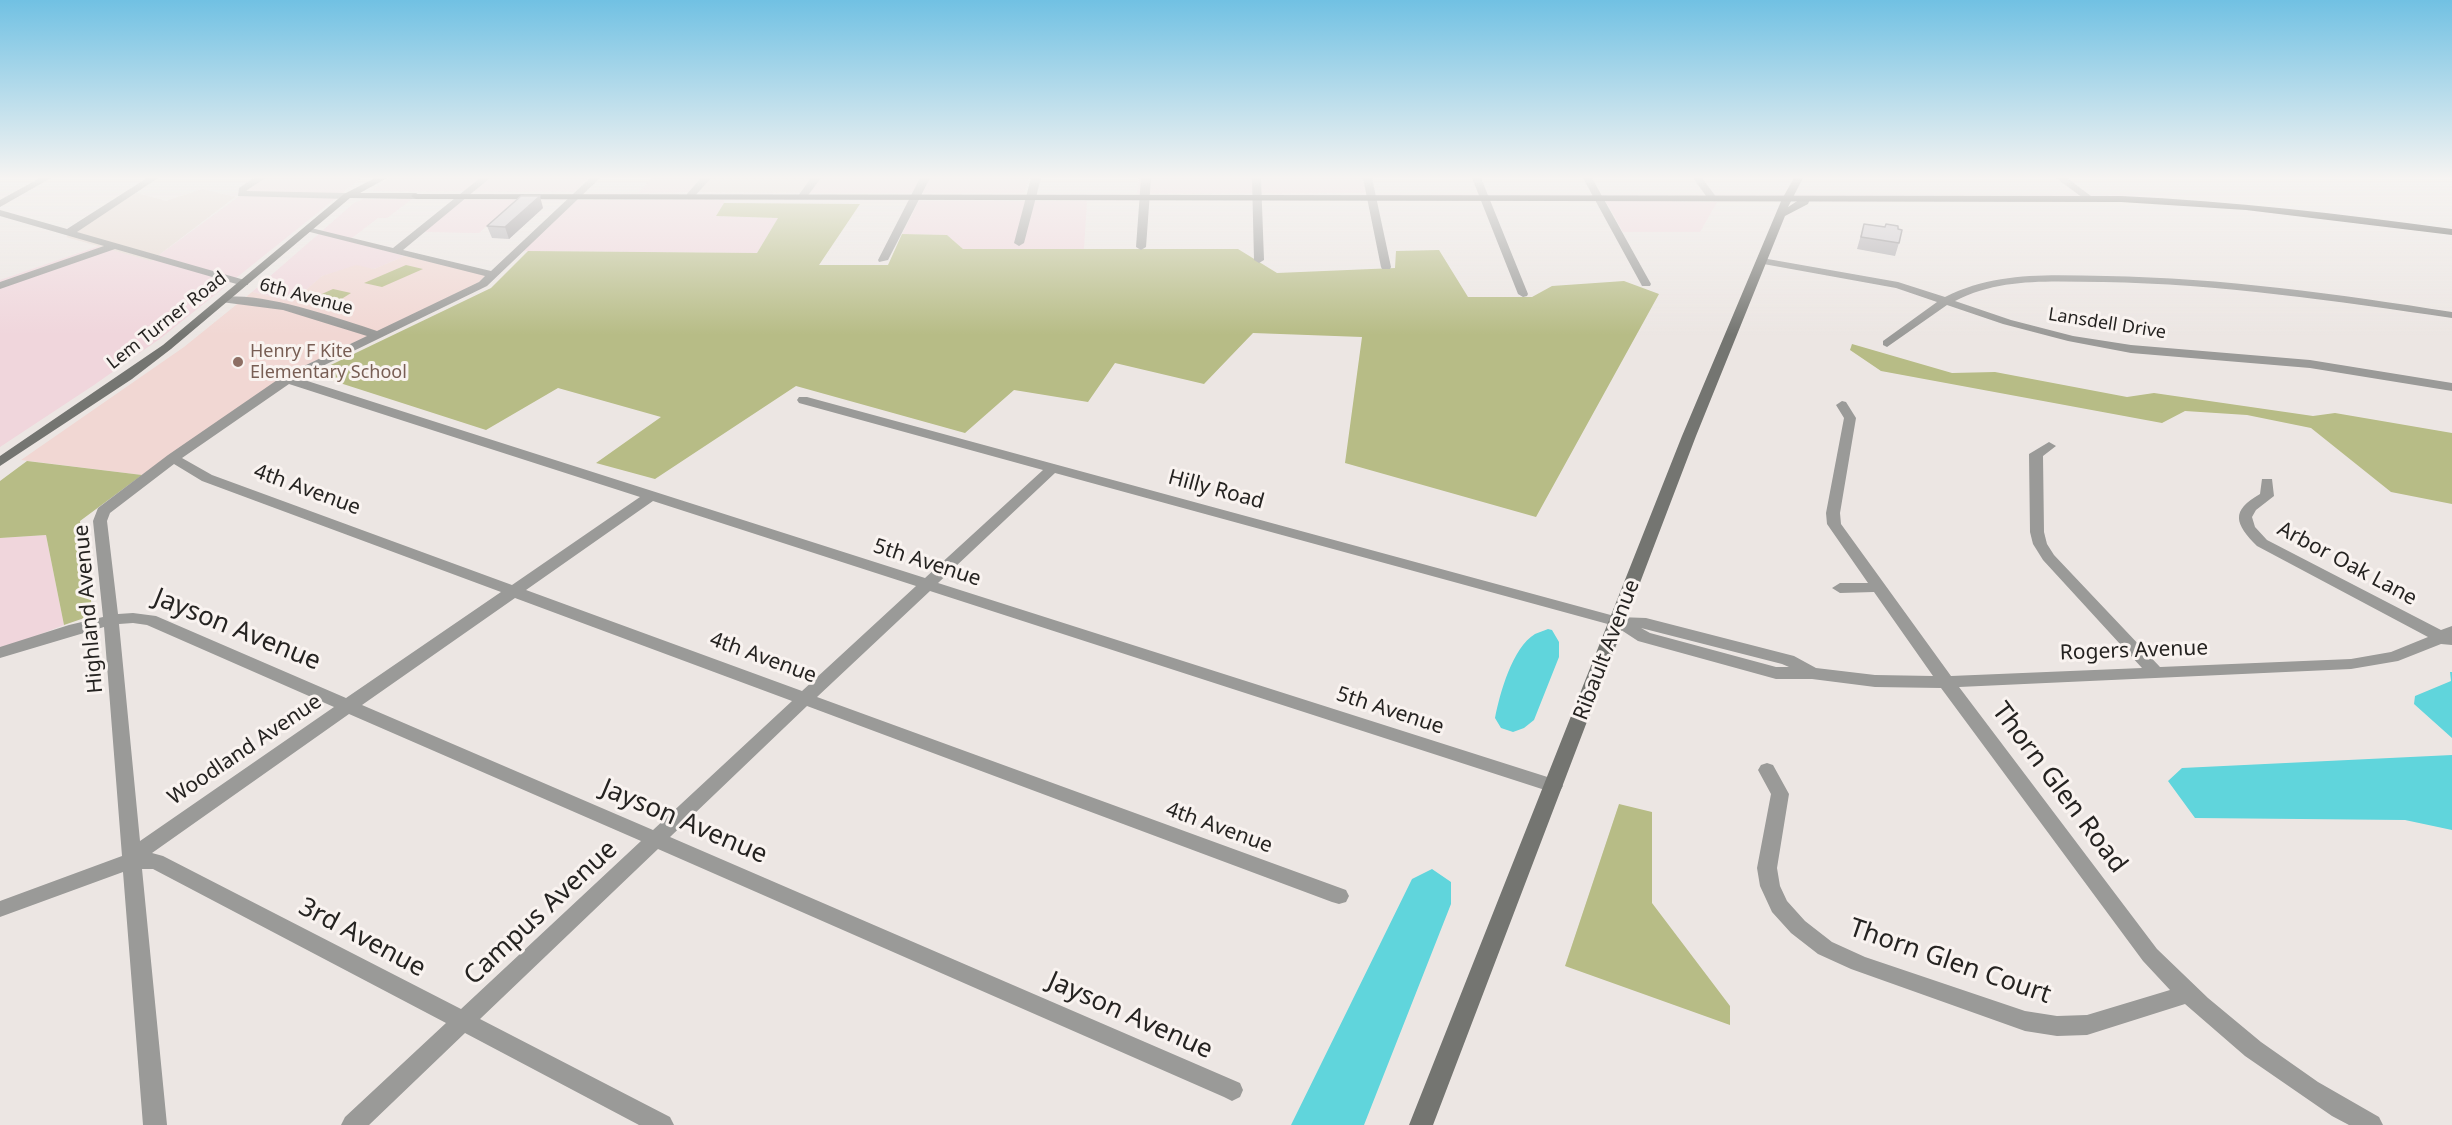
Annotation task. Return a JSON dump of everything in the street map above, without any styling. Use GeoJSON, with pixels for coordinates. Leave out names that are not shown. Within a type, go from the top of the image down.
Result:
{"type":"FeatureCollection","features":[{"type":"Feature","properties":{"kind":"street"},"geometry":{"type":"LineString","coordinates":[[63,230],[244,283]]}},
{"type":"Feature","properties":{"kind":"street","name":"Lem Turner Road"},"geometry":{"type":"LineString","coordinates":[[0,462],[128,376],[225,300],[306,230]]}},
{"type":"Feature","properties":{"kind":"street"},"geometry":{"type":"LineString","coordinates":[[309,230],[494,275]]}},
{"type":"Feature","properties":{"kind":"street"},"geometry":{"type":"LineString","coordinates":[[395,251],[421,230]]}},
{"type":"Feature","properties":{"kind":"street","name":"Highland Avenue"},"geometry":{"type":"LineString","coordinates":[[155,1125],[130,861],[111,619],[100,521],[103,511],[173,458],[287,379],[468,293],[494,275],[540,230]]}},
{"type":"Feature","properties":{"kind":"street"},"geometry":{"type":"LineString","coordinates":[[883,260],[898,230]]}},
{"type":"Feature","properties":{"kind":"street"},"geometry":{"type":"LineString","coordinates":[[1019,243],[1023,230]]}},
{"type":"Feature","properties":{"kind":"street"},"geometry":{"type":"LineString","coordinates":[[1141,246],[1142,230]]}},
{"type":"Feature","properties":{"kind":"street"},"geometry":{"type":"LineString","coordinates":[[1258,230],[1258,260]]}},
{"type":"Feature","properties":{"kind":"street"},"geometry":{"type":"LineString","coordinates":[[1377,230],[1386,267]]}},
{"type":"Feature","properties":{"kind":"street"},"geometry":{"type":"LineString","coordinates":[[1498,230],[1523,294]]}},
{"type":"Feature","properties":{"kind":"street"},"geometry":{"type":"LineString","coordinates":[[1616,230],[1646,284]]}},
{"type":"Feature","properties":{"kind":"street","name":"Ribault Avenue"},"geometry":{"type":"LineString","coordinates":[[1421,1125],[1689,436],[1775,230]]}},
{"type":"Feature","properties":{"kind":"street"},"geometry":{"type":"LineString","coordinates":[[0,286],[114,246]]}},
{"type":"Feature","properties":{"kind":"street","name":"Lansdell Drive"},"geometry":{"type":"LineString","coordinates":[[1762,261],[1898,285],[2043,333],[2098,344],[2141,350],[2300,363],[2452,387]]}},
{"type":"Feature","properties":{"kind":"street"},"geometry":{"type":"LineString","coordinates":[[1887,343],[1904,327],[1947,301],[1981,286],[2012,280],[2144,279],[2265,288],[2452,315]]}},
{"type":"Feature","properties":{"kind":"street","name":"6th Avenue"},"geometry":{"type":"LineString","coordinates":[[225,300],[248,300],[281,307],[377,335]]}},
{"type":"Feature","properties":{"kind":"street","name":"5th Avenue"},"geometry":{"type":"LineString","coordinates":[[287,379],[1554,786]]}},
{"type":"Feature","properties":{"kind":"street","name":"Hilly Road"},"geometry":{"type":"LineString","coordinates":[[803,400],[1618,622]]}},
{"type":"Feature","properties":{"kind":"street","name":"Thorn Glen Road"},"geometry":{"type":"LineString","coordinates":[[1842,405],[1850,418],[1833,513],[1834,524],[1946,682],[2150,955],[2187,994],[2268,1063],[2337,1107],[2371,1125]]}},
{"type":"Feature","properties":{"kind":"street"},"geometry":{"type":"LineString","coordinates":[[2049,446],[2036,454],[2037,531],[2040,544],[2048,557],[2156,673]]}},
{"type":"Feature","properties":{"kind":"street","name":"4th Avenue"},"geometry":{"type":"LineString","coordinates":[[173,458],[207,478],[514,589],[1340,896]]}},
{"type":"Feature","properties":{"kind":"street","name":"Campus Avenue"},"geometry":{"type":"LineString","coordinates":[[353,1125],[805,698],[1053,468]]}},
{"type":"Feature","properties":{"kind":"street","name":"Arbor Oak Lane"},"geometry":{"type":"LineString","coordinates":[[2267,482],[2267,496],[2250,505],[2245,513],[2244,521],[2250,533],[2262,543],[2448,637]]}},
{"type":"Feature","properties":{"kind":"street","name":"Woodland Avenue"},"geometry":{"type":"LineString","coordinates":[[0,909],[130,861],[154,840],[650,497]]}},
{"type":"Feature","properties":{"kind":"street"},"geometry":{"type":"LineString","coordinates":[[1840,588],[1877,586]]}},
{"type":"Feature","properties":{"kind":"street","name":"Jayson Avenue"},"geometry":{"type":"LineString","coordinates":[[0,653],[111,619],[140,617],[150,620],[351,705],[1232,1090]]}},
{"type":"Feature","properties":{"kind":"street","name":"Rogers Avenue"},"geometry":{"type":"LineString","coordinates":[[1618,622],[1644,637],[1776,673],[1812,673],[1875,681],[1946,682],[2351,664],[2390,659],[2448,637]]}},
{"type":"Feature","properties":{"kind":"street","name":"Thorn Glen Court"},"geometry":{"type":"LineString","coordinates":[[1767,770],[1780,795],[1767,868],[1770,886],[1779,906],[1785,913],[1798,927],[1825,948],[1858,963],[2025,1021],[2057,1026],[2087,1025],[2187,994]]}},
{"type":"Feature","properties":{"kind":"street","name":"3rd Avenue"},"geometry":{"type":"LineString","coordinates":[[130,861],[156,861],[662,1125]]}},
{"type":"Feature","properties":{"kind":"shaded area"},"geometry":{"type":"Polygon","coordinates":[[[76,230],[191,230],[151,261],[66,237],[76,230]]]}},
{"type":"Feature","properties":{"kind":"shaded area"},"geometry":{"type":"Polygon","coordinates":[[[193,230],[295,230],[161,338],[0,447],[0,280],[99,246],[151,261],[193,230]]]}},
{"type":"Feature","properties":{"kind":"shaded area"},"geometry":{"type":"Polygon","coordinates":[[[322,230],[362,230],[348,241],[405,256],[374,269],[356,266],[322,276],[292,302],[252,292],[322,230]]]}},
{"type":"Feature","properties":{"kind":"shaded area"},"geometry":{"type":"Polygon","coordinates":[[[425,230],[482,230],[479,233],[423,232],[425,230]]]}},
{"type":"Feature","properties":{"kind":"shaded area"},"geometry":{"type":"Polygon","coordinates":[[[536,230],[770,230],[757,253],[513,251],[536,230]]]}},
{"type":"Feature","properties":{"kind":"shaded area"},"geometry":{"type":"Polygon","coordinates":[[[904,230],[1085,230],[1084,249],[963,249],[947,235],[902,234],[904,230]]]}},
{"type":"Feature","properties":{"kind":"shaded area"},"geometry":{"type":"Polygon","coordinates":[[[1622,230],[1701,230],[1700,232],[1622,230]]]}},
{"type":"Feature","properties":{"kind":"shaded area","name":"Henry F Kite Elementary School"},"geometry":{"type":"Polygon","coordinates":[[[405,256],[486,275],[478,283],[282,377],[142,475],[21,460],[184,347],[252,292],[292,302],[322,276],[356,265],[374,269],[405,256]]]}},
{"type":"Feature","properties":{"kind":"shaded area"},"geometry":{"type":"Polygon","coordinates":[[[46,535],[64,625],[0,650],[0,538],[46,535]]]}},
{"type":"Feature","properties":{"kind":"green space"},"geometry":{"type":"Polygon","coordinates":[[[770,230],[842,230],[819,265],[888,265],[902,234],[947,235],[963,249],[1238,249],[1277,273],[1395,268],[1396,251],[1439,250],[1468,297],[1532,297],[1552,286],[1624,281],[1659,294],[1536,517],[1345,463],[1362,337],[1253,333],[1204,384],[1115,363],[1088,402],[1014,390],[965,433],[796,386],[655,479],[596,463],[661,417],[558,388],[486,430],[312,374],[491,288],[528,251],[757,253],[770,230]]]}},
{"type":"Feature","properties":{"kind":"green space"},"geometry":{"type":"Polygon","coordinates":[[[406,265],[423,269],[382,287],[364,283],[406,265]]]}},
{"type":"Feature","properties":{"kind":"green space"},"geometry":{"type":"Polygon","coordinates":[[[333,289],[351,293],[335,303],[313,298],[333,289]]]}},
{"type":"Feature","properties":{"kind":"green space"},"geometry":{"type":"Polygon","coordinates":[[[1852,344],[1952,373],[1995,372],[2127,397],[2154,393],[2313,416],[2335,413],[2452,433],[2452,504],[2391,492],[2311,428],[2247,415],[2185,411],[2162,423],[1881,371],[1850,350],[1852,344]]]}},
{"type":"Feature","properties":{"kind":"green space"},"geometry":{"type":"Polygon","coordinates":[[[27,461],[142,475],[80,521],[93,615],[64,625],[46,535],[0,538],[0,481],[27,461]]]}},
{"type":"Feature","properties":{"kind":"green space"},"geometry":{"type":"Polygon","coordinates":[[[1619,804],[1652,812],[1652,903],[1730,1006],[1730,1025],[1565,966],[1619,804]]]}},
{"type":"Feature","properties":{"kind":"water"},"geometry":{"type":"Polygon","coordinates":[[[1548,629],[1552,630],[1559,642],[1559,657],[1534,720],[1524,728],[1513,732],[1501,728],[1495,718],[1508,672],[1527,641],[1535,634],[1548,629]]]}},
{"type":"Feature","properties":{"kind":"water"},"geometry":{"type":"Polygon","coordinates":[[[2450,672],[2452,672],[2452,738],[2414,704],[2415,696],[2451,681],[2450,672]]]}},
{"type":"Feature","properties":{"kind":"water"},"geometry":{"type":"Polygon","coordinates":[[[2452,755],[2452,830],[2405,820],[2195,818],[2168,781],[2182,768],[2452,755]]]}},
{"type":"Feature","properties":{"kind":"water"},"geometry":{"type":"Polygon","coordinates":[[[1432,869],[1451,882],[1451,904],[1364,1125],[1291,1125],[1412,879],[1432,869]]]}},
{"type":"Feature","properties":{"kind":"building"},"geometry":{"type":"Polygon","coordinates":[[[1862,230],[1902,230],[1899,243],[1861,237],[1862,230]]]}},
{"type":"Feature","properties":{"kind":"place","name":"Henry F Kite Elementary School"},"geometry":{"type":"Point","coordinates":[238,362]}}]}
